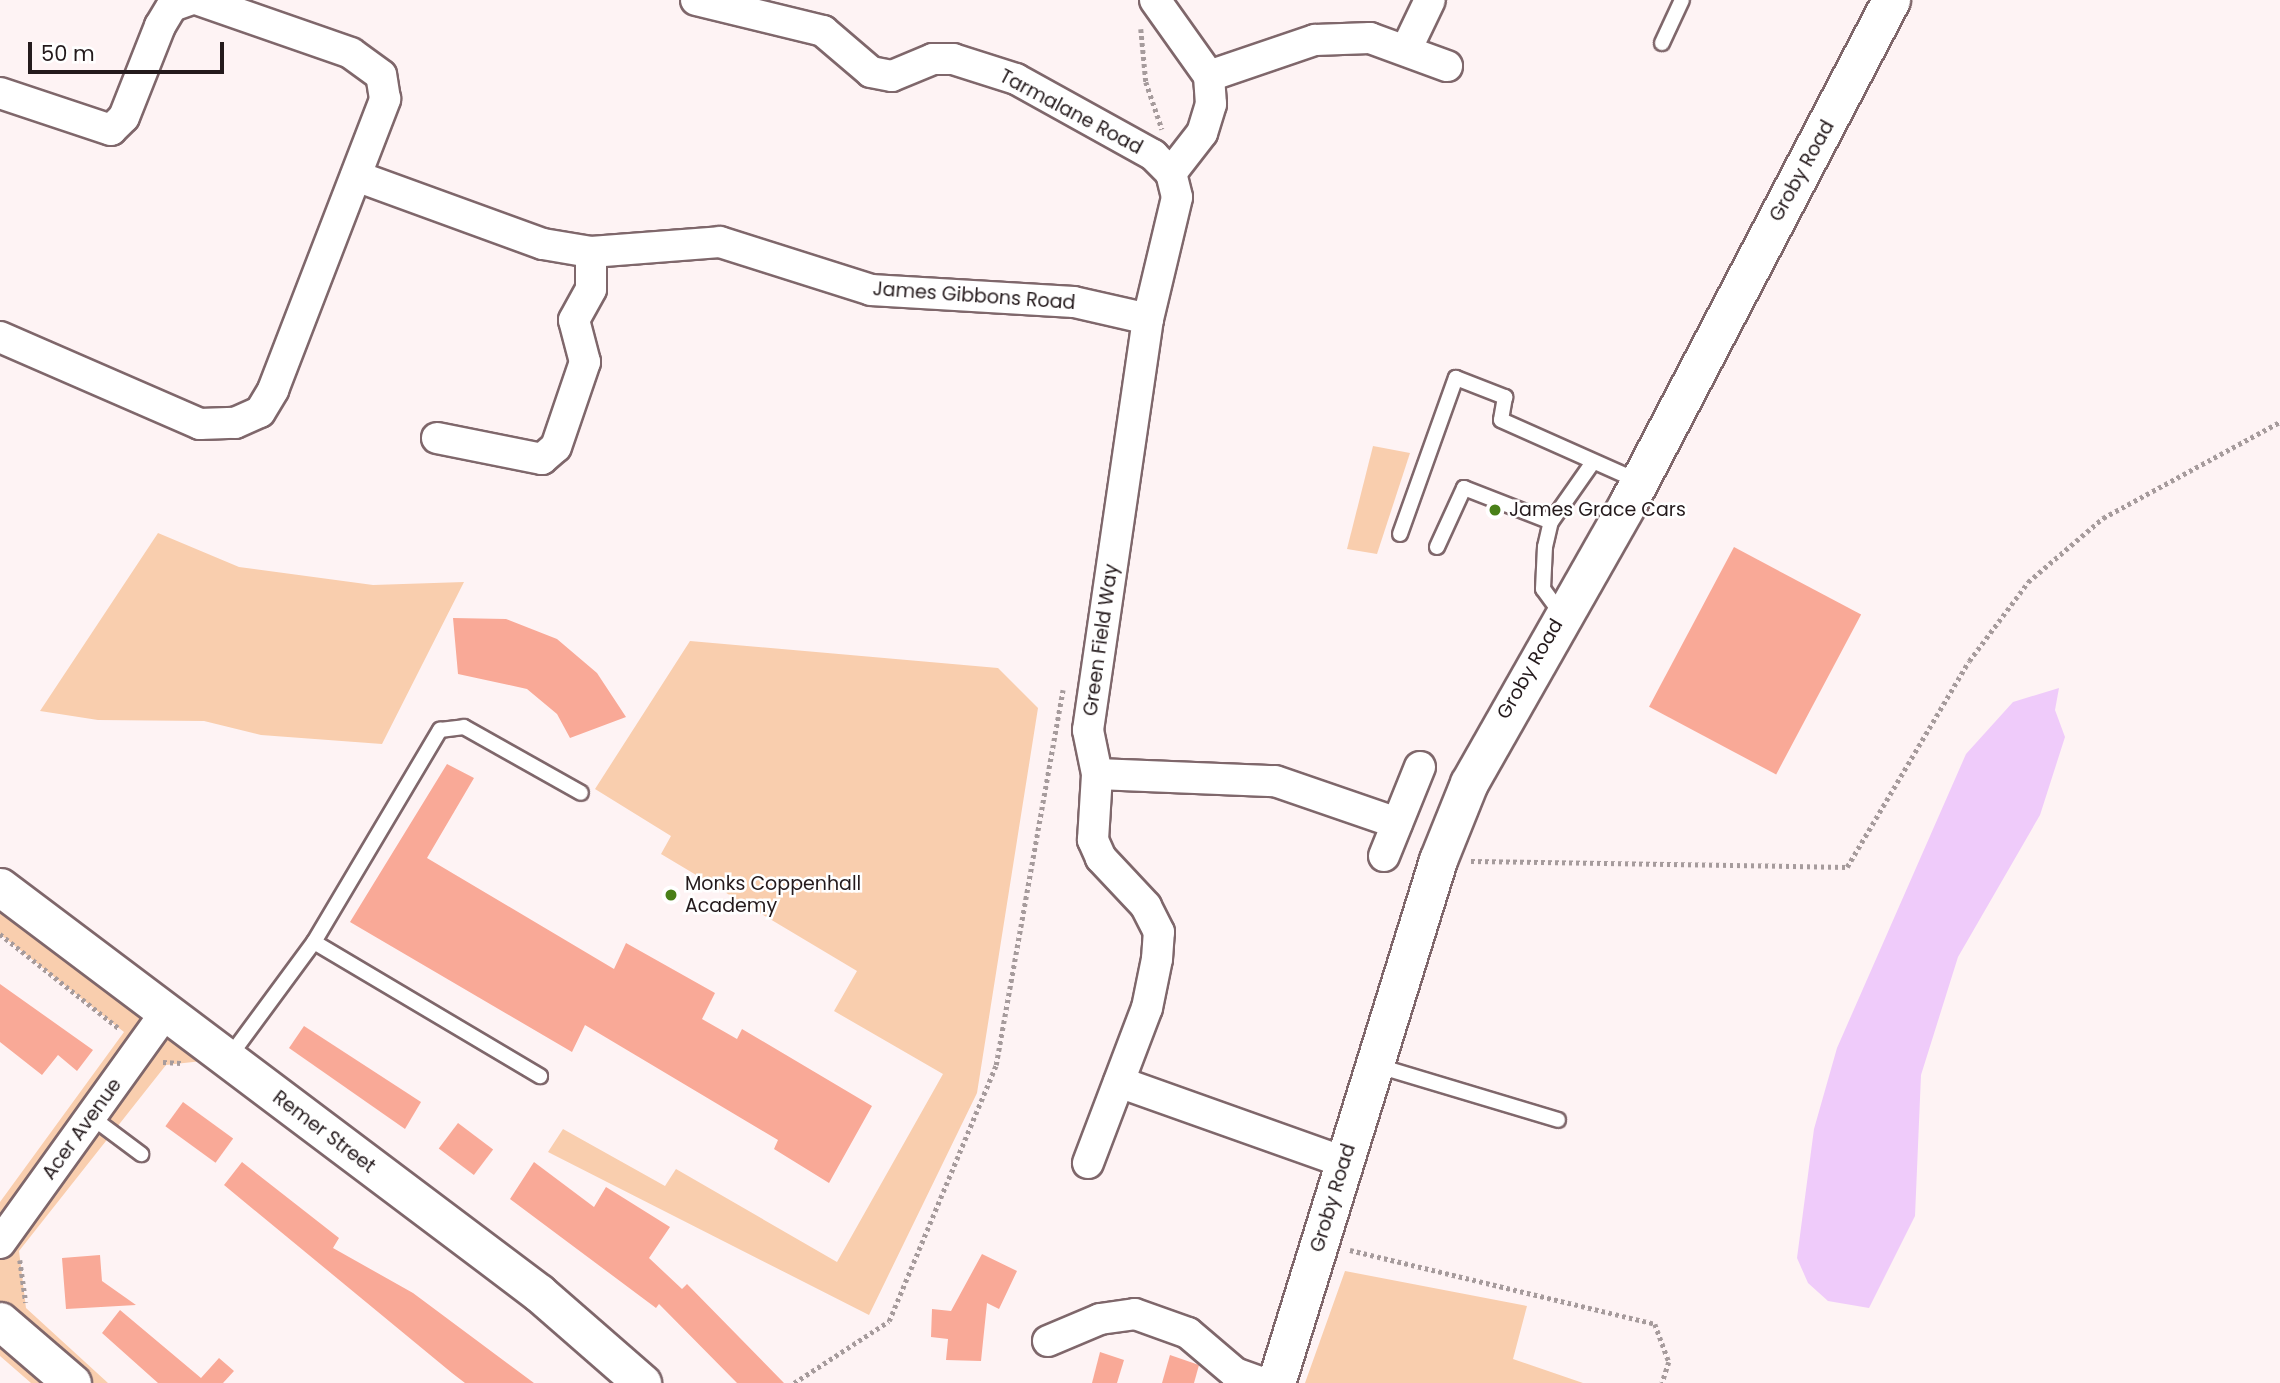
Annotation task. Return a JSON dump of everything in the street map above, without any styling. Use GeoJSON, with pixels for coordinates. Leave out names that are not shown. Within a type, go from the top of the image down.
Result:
{"type":"FeatureCollection","features":[{"type":"Feature","properties":{"kind":"street"},"geometry":{"type":"LineString","coordinates":[[0,93],[111,130],[124,117],[160,26],[172,6],[189,0]]}},
{"type":"Feature","properties":{"kind":"street"},"geometry":{"type":"LineString","coordinates":[[0,338],[200,424],[235,424],[260,412],[273,390],[384,99],[381,75],[351,53],[199,0]]}},
{"type":"Feature","properties":{"kind":"street","name":"Tarmalane Road"},"geometry":{"type":"LineString","coordinates":[[696,0],[823,31],[871,72],[892,76],[933,59],[953,59],[1016,79],[1153,155],[1171,173]]}},
{"type":"Feature","properties":{"kind":"street"},"geometry":{"type":"LineString","coordinates":[[1155,0],[1209,76],[1211,104],[1202,133],[1171,173]]}},
{"type":"Feature","properties":{"kind":"street"},"geometry":{"type":"LineString","coordinates":[[1406,50],[1430,0]]}},
{"type":"Feature","properties":{"kind":"street","name":"Groby Road"},"geometry":{"type":"LineString","coordinates":[[1276,1383],[1438,860],[1498,724],[1639,482],[1885,2]]}},
{"type":"Feature","properties":{"kind":"street"},"geometry":{"type":"LineString","coordinates":[[1209,76],[1315,40],[1370,37],[1447,66]]}},
{"type":"Feature","properties":{"kind":"street","name":"Green Field Way"},"geometry":{"type":"LineString","coordinates":[[1088,1163],[1147,1008],[1159,932],[1146,906],[1101,858],[1093,840],[1097,774],[1088,730],[1148,318],[1177,197],[1171,173]]}},
{"type":"Feature","properties":{"kind":"street","name":"James Gibbons Road"},"geometry":{"type":"LineString","coordinates":[[356,176],[543,244],[591,252],[720,242],[871,290],[1074,302],[1148,318]]}},
{"type":"Feature","properties":{"kind":"street"},"geometry":{"type":"LineString","coordinates":[[437,438],[542,459],[556,447],[585,362],[574,320],[591,289],[591,252]]}},
{"type":"Feature","properties":{"kind":"street"},"geometry":{"type":"LineString","coordinates":[[1384,856],[1420,767]]}},
{"type":"Feature","properties":{"kind":"street"},"geometry":{"type":"LineString","coordinates":[[1097,774],[1275,781],[1398,823]]}},
{"type":"Feature","properties":{"kind":"street","name":"Remer Street"},"geometry":{"type":"LineString","coordinates":[[0,887],[164,1015],[539,1293],[642,1383]]}},
{"type":"Feature","properties":{"kind":"street","name":"Acer Avenue"},"geometry":{"type":"LineString","coordinates":[[1,1241],[164,1015]]}},
{"type":"Feature","properties":{"kind":"street"},"geometry":{"type":"LineString","coordinates":[[1119,1082],[1344,1162]]}},
{"type":"Feature","properties":{"kind":"street"},"geometry":{"type":"LineString","coordinates":[[1048,1341],[1100,1319],[1135,1314],[1188,1334],[1235,1373],[1262,1383]]}},
{"type":"Feature","properties":{"kind":"street"},"geometry":{"type":"LineString","coordinates":[[5,1326],[72,1383]]}},
{"type":"Feature","properties":{"kind":"lane"},"geometry":{"type":"LineString","coordinates":[[1662,43],[1682,0]]}},
{"type":"Feature","properties":{"kind":"lane"},"geometry":{"type":"LineString","coordinates":[[1401,534],[1456,378],[1506,397],[1502,420],[1639,482]]}},
{"type":"Feature","properties":{"kind":"lane"},"geometry":{"type":"LineString","coordinates":[[1562,615],[1543,589],[1550,522],[1593,462]]}},
{"type":"Feature","properties":{"kind":"lane"},"geometry":{"type":"LineString","coordinates":[[1437,547],[1464,488],[1550,522]]}},
{"type":"Feature","properties":{"kind":"lane"},"geometry":{"type":"LineString","coordinates":[[218,1054],[314,942],[440,730],[464,727],[581,793]]}},
{"type":"Feature","properties":{"kind":"lane"},"geometry":{"type":"LineString","coordinates":[[314,942],[540,1076]]}},
{"type":"Feature","properties":{"kind":"lane"},"geometry":{"type":"LineString","coordinates":[[1374,1065],[1558,1120]]}},
{"type":"Feature","properties":{"kind":"lane"},"geometry":{"type":"LineString","coordinates":[[90,1116],[141,1154]]}},
{"type":"Feature","properties":{"kind":"path"},"geometry":{"type":"LineString","coordinates":[[1438,860],[1847,867],[1969,661],[2028,582],[2103,518],[2280,422]]}},
{"type":"Feature","properties":{"kind":"path"},"geometry":{"type":"LineString","coordinates":[[794,1383],[889,1321],[996,1065],[1066,676]]}},
{"type":"Feature","properties":{"kind":"path"},"geometry":{"type":"LineString","coordinates":[[0,934],[166,1065],[202,1060],[218,1054]]}},
{"type":"Feature","properties":{"kind":"path"},"geometry":{"type":"LineString","coordinates":[[1,1241],[19,1251],[26,1308],[5,1326]]}},
{"type":"Feature","properties":{"kind":"path"},"geometry":{"type":"LineString","coordinates":[[1319,1243],[1643,1319],[1655,1324],[1664,1341],[1669,1362],[1662,1383]]}},
{"type":"Feature","properties":{"kind":"shaded area"},"geometry":{"type":"Polygon","coordinates":[[[1373,446],[1410,453],[1377,554],[1347,549],[1373,446]]]}},
{"type":"Feature","properties":{"kind":"shaded area"},"geometry":{"type":"Polygon","coordinates":[[[158,533],[239,567],[373,585],[464,582],[382,744],[261,735],[204,721],[98,720],[40,711],[158,533]]]}},
{"type":"Feature","properties":{"kind":"shaded area"},"geometry":{"type":"Polygon","coordinates":[[[690,641],[998,668],[1038,708],[977,1093],[869,1315],[548,1152],[563,1129],[665,1186],[676,1169],[837,1262],[943,1074],[834,1011],[857,971],[661,854],[671,836],[595,789],[690,641]]]}},
{"type":"Feature","properties":{"kind":"shaded area"},"geometry":{"type":"Polygon","coordinates":[[[2059,688],[2055,710],[2065,737],[2040,815],[1958,957],[1921,1075],[1915,1216],[1869,1308],[1828,1301],[1808,1283],[1797,1258],[1814,1129],[1837,1048],[1966,754],[2013,702],[2059,688]]]}},
{"type":"Feature","properties":{"kind":"shaded area"},"geometry":{"type":"Polygon","coordinates":[[[0,887],[202,1061],[166,1065],[19,1251],[26,1308],[108,1383],[31,1383],[0,1356],[0,1202],[124,1032],[0,934],[0,887]]]}},
{"type":"Feature","properties":{"kind":"shaded area"},"geometry":{"type":"Polygon","coordinates":[[[1345,1271],[1527,1306],[1513,1359],[1583,1383],[1305,1383],[1345,1271]]]}},
{"type":"Feature","properties":{"kind":"building"},"geometry":{"type":"Polygon","coordinates":[[[1734,547],[1861,615],[1776,774],[1649,707],[1734,547]]]}},
{"type":"Feature","properties":{"kind":"building"},"geometry":{"type":"Polygon","coordinates":[[[453,618],[506,619],[557,639],[597,673],[626,717],[570,738],[557,714],[527,689],[458,674],[453,618]]]}},
{"type":"Feature","properties":{"kind":"building"},"geometry":{"type":"Polygon","coordinates":[[[447,764],[474,778],[427,858],[614,969],[626,943],[715,993],[702,1019],[737,1039],[742,1029],[872,1106],[829,1183],[774,1149],[778,1140],[585,1025],[572,1052],[350,922],[447,764]]]}},
{"type":"Feature","properties":{"kind":"building"},"geometry":{"type":"Polygon","coordinates":[[[0,984],[93,1050],[77,1071],[58,1055],[42,1075],[0,1042],[0,984]]]}},
{"type":"Feature","properties":{"kind":"building"},"geometry":{"type":"Polygon","coordinates":[[[304,1026],[421,1102],[405,1129],[289,1048],[304,1026]]]}},
{"type":"Feature","properties":{"kind":"building"},"geometry":{"type":"Polygon","coordinates":[[[183,1102],[233,1138],[216,1163],[165,1126],[183,1102]]]}},
{"type":"Feature","properties":{"kind":"building"},"geometry":{"type":"Polygon","coordinates":[[[458,1123],[493,1149],[474,1175],[439,1149],[458,1123]]]}},
{"type":"Feature","properties":{"kind":"building"},"geometry":{"type":"Polygon","coordinates":[[[242,1162],[339,1238],[333,1248],[413,1293],[534,1383],[465,1383],[224,1185],[242,1162]]]}},
{"type":"Feature","properties":{"kind":"building"},"geometry":{"type":"Polygon","coordinates":[[[534,1162],[594,1207],[606,1187],[670,1227],[649,1258],[682,1289],[687,1284],[784,1383],[737,1383],[659,1304],[656,1308],[510,1199],[534,1162]]]}},
{"type":"Feature","properties":{"kind":"building"},"geometry":{"type":"Polygon","coordinates":[[[982,1254],[1017,1271],[999,1309],[987,1303],[981,1361],[946,1360],[948,1339],[931,1337],[932,1309],[951,1311],[982,1254]]]}},
{"type":"Feature","properties":{"kind":"building"},"geometry":{"type":"Polygon","coordinates":[[[100,1255],[102,1281],[136,1305],[66,1309],[62,1258],[100,1255]]]}},
{"type":"Feature","properties":{"kind":"building"},"geometry":{"type":"Polygon","coordinates":[[[120,1310],[201,1378],[219,1358],[234,1371],[223,1383],[158,1383],[102,1333],[120,1310]]]}},
{"type":"Feature","properties":{"kind":"building"},"geometry":{"type":"Polygon","coordinates":[[[1100,1352],[1124,1360],[1117,1383],[1092,1383],[1100,1352]]]}},
{"type":"Feature","properties":{"kind":"building"},"geometry":{"type":"Polygon","coordinates":[[[1170,1355],[1199,1365],[1194,1383],[1162,1383],[1170,1355]]]}},
{"type":"Feature","properties":{"kind":"place","name":"James Grace Cars"},"geometry":{"type":"Point","coordinates":[1495,510]}},
{"type":"Feature","properties":{"kind":"place","name":"Monks Coppenhall Academy"},"geometry":{"type":"Point","coordinates":[671,895]}}]}
